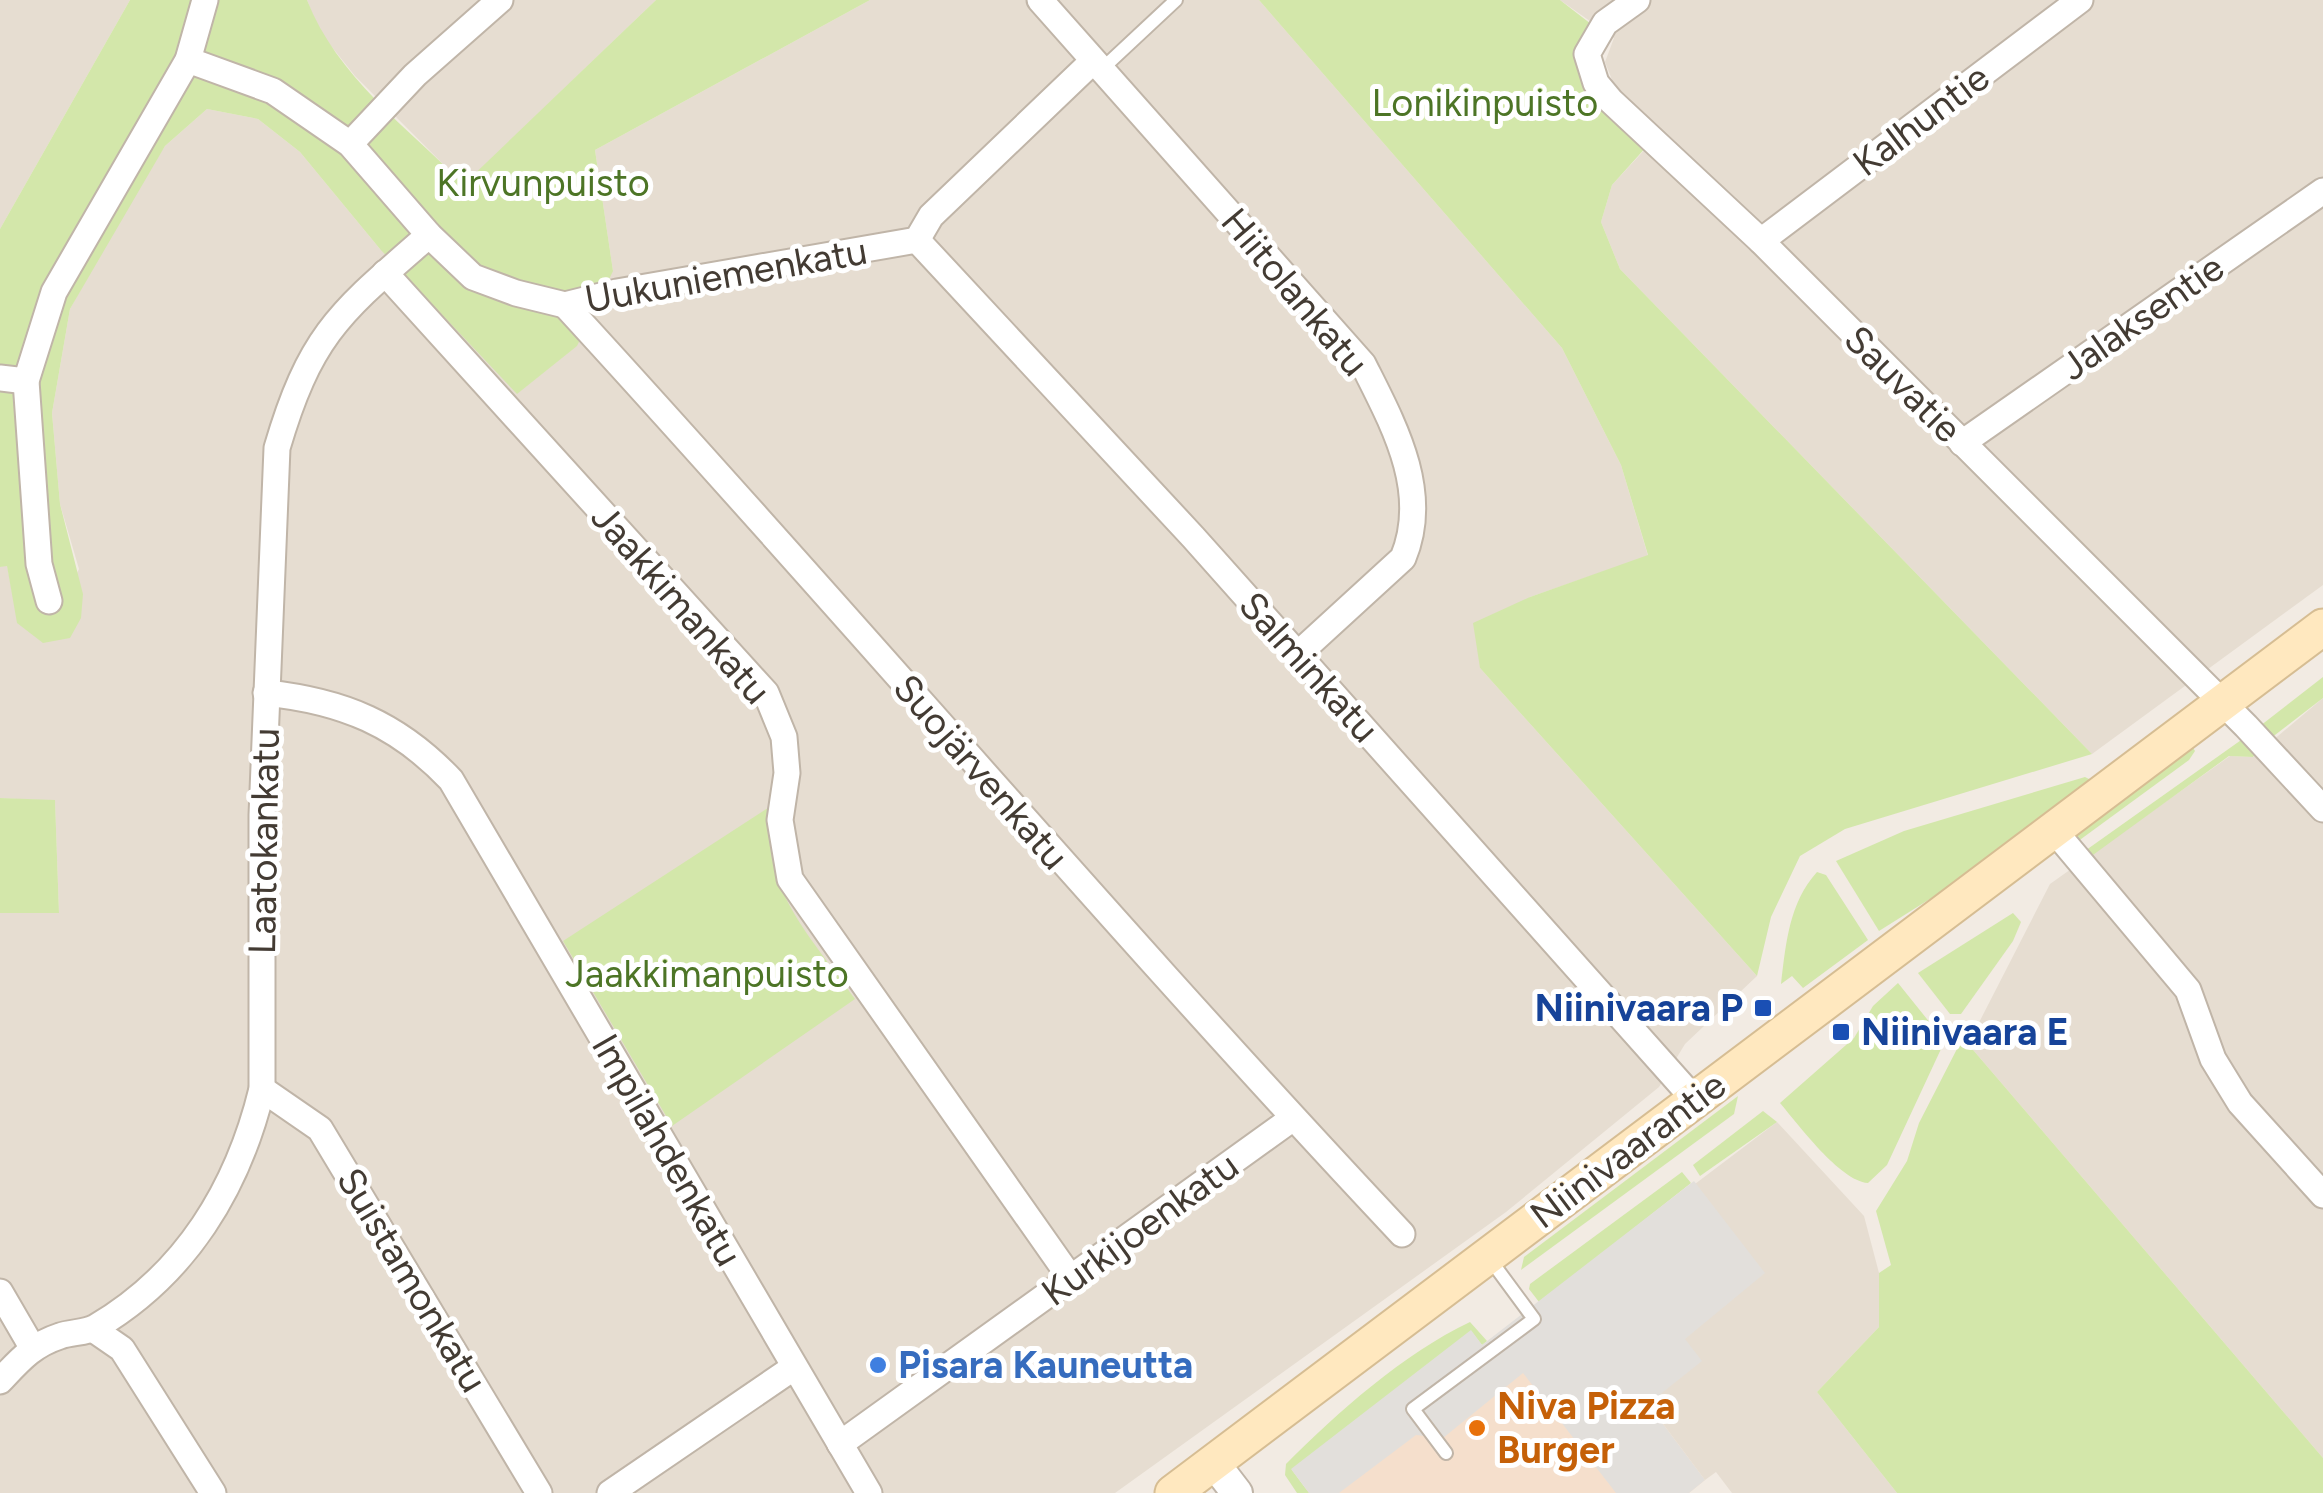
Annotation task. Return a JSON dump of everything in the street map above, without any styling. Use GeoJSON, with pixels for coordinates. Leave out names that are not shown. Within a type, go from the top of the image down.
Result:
{"type":"FeatureCollection","features":[{"type":"Feature","properties":{"kind":"main road","name":"Niinivaarantie"},"geometry":{"type":"LineString","coordinates":[[1173,1493],[2323,626]]}},
{"type":"Feature","properties":{"kind":"street"},"geometry":{"type":"LineString","coordinates":[[49,601],[38,564],[13,379],[54,292],[188,60],[205,0]]}},
{"type":"Feature","properties":{"kind":"street"},"geometry":{"type":"LineString","coordinates":[[350,144],[473,9],[500,0]]}},
{"type":"Feature","properties":{"kind":"street","name":"Hiitolankatu"},"geometry":{"type":"LineString","coordinates":[[1040,0],[1363,364],[1403,455],[1415,512],[1403,558],[1298,655]]}},
{"type":"Feature","properties":{"kind":"street","name":"Sauvatie"},"geometry":{"type":"LineString","coordinates":[[1638,0],[1594,37],[1587,54],[1588,68],[1611,101],[1761,241],[2220,700],[2323,809]]}},
{"type":"Feature","properties":{"kind":"street","name":"Kalhuntie"},"geometry":{"type":"LineString","coordinates":[[1761,241],[2080,0]]}},
{"type":"Feature","properties":{"kind":"street","name":"Uukuniemenkatu"},"geometry":{"type":"LineString","coordinates":[[188,60],[273,90],[350,144],[429,235],[473,278],[565,305],[617,292],[917,240],[930,216],[1097,66]]}},
{"type":"Feature","properties":{"kind":"street","name":"Jalaksentie"},"geometry":{"type":"LineString","coordinates":[[1962,443],[2323,191]]}},
{"type":"Feature","properties":{"kind":"street","name":"Laatokankatu"},"geometry":{"type":"LineString","coordinates":[[32,1347],[93,1329],[164,1276],[211,1218],[252,1133],[262,1089],[271,511],[283,429],[310,356],[332,322],[429,235]]}},
{"type":"Feature","properties":{"kind":"street","name":"Salminkatu"},"geometry":{"type":"LineString","coordinates":[[917,240],[1298,655],[1694,1099]]}},
{"type":"Feature","properties":{"kind":"street","name":"Jaakkimankatu"},"geometry":{"type":"LineString","coordinates":[[385,273],[766,692],[784,737],[787,773],[780,820],[790,880],[1072,1280]]}},
{"type":"Feature","properties":{"kind":"street","name":"Suojärvenkatu"},"geometry":{"type":"LineString","coordinates":[[565,305],[1292,1118],[1402,1234]]}},
{"type":"Feature","properties":{"kind":"street","name":"Impilahdenkatu"},"geometry":{"type":"LineString","coordinates":[[266,694],[302,697],[360,715],[416,744],[451,780],[869,1493]]}},
{"type":"Feature","properties":{"kind":"street"},"geometry":{"type":"LineString","coordinates":[[2052,828],[2188,990],[2213,1058],[2240,1103],[2323,1195]]}},
{"type":"Feature","properties":{"kind":"street","name":"Suistamonkatu"},"geometry":{"type":"LineString","coordinates":[[262,1089],[320,1129],[539,1493]]}},
{"type":"Feature","properties":{"kind":"street","name":"Kurkijoenkatu"},"geometry":{"type":"LineString","coordinates":[[840,1444],[1292,1118]]}},
{"type":"Feature","properties":{"kind":"street"},"geometry":{"type":"LineString","coordinates":[[0,1292],[32,1347],[0,1382]]}},
{"type":"Feature","properties":{"kind":"street"},"geometry":{"type":"LineString","coordinates":[[93,1329],[122,1349],[213,1493]]}},
{"type":"Feature","properties":{"kind":"street"},"geometry":{"type":"LineString","coordinates":[[610,1493],[793,1368]]}},
{"type":"Feature","properties":{"kind":"street"},"geometry":{"type":"LineString","coordinates":[[1214,1463],[1237,1493]]}},
{"type":"Feature","properties":{"kind":"lane"},"geometry":{"type":"LineString","coordinates":[[1097,66],[1176,0]]}},
{"type":"Feature","properties":{"kind":"lane"},"geometry":{"type":"LineString","coordinates":[[1446,1453],[1413,1409],[1534,1319],[1487,1256]]}},
{"type":"Feature","properties":{"kind":"shaded area"},"geometry":{"type":"Polygon","coordinates":[[[0,0],[130,0],[0,229],[0,0]]]}},
{"type":"Feature","properties":{"kind":"shaded area"},"geometry":{"type":"Polygon","coordinates":[[[307,0],[656,0],[464,185],[355,76],[319,31],[307,0]]]}},
{"type":"Feature","properties":{"kind":"shaded area"},"geometry":{"type":"Polygon","coordinates":[[[870,0],[1259,0],[1562,348],[1621,465],[1648,556],[1530,597],[1480,668],[1757,976],[1685,1044],[1659,1087],[1506,1212],[1115,1493],[0,1493],[0,913],[59,912],[55,801],[0,798],[0,567],[7,565],[18,623],[43,642],[79,569],[60,504],[52,413],[70,309],[133,195],[165,146],[207,109],[258,119],[300,152],[380,249],[613,271],[595,150],[870,0]]]}},
{"type":"Feature","properties":{"kind":"shaded area"},"geometry":{"type":"Polygon","coordinates":[[[1560,0],[2323,0],[2323,585],[2092,754],[1620,269],[1601,222],[1612,185],[1662,131],[1616,90],[1605,62],[1614,38],[1560,0]]]}},
{"type":"Feature","properties":{"kind":"shaded area"},"geometry":{"type":"Polygon","coordinates":[[[2323,698],[2323,1458],[1968,1044],[2050,884],[2230,756],[2253,757],[2323,698]]]}},
{"type":"Feature","properties":{"kind":"shaded area"},"geometry":{"type":"Polygon","coordinates":[[[1777,1122],[1864,1216],[1879,1273],[1879,1327],[1817,1392],[1897,1493],[1732,1493],[1716,1472],[1705,1480],[1560,1286],[1777,1122]]]}},
{"type":"Feature","properties":{"kind":"shaded area"},"geometry":{"type":"Polygon","coordinates":[[[1694,1181],[1765,1273],[1685,1339],[1702,1361],[1648,1404],[1705,1480],[1689,1493],[1616,1493],[1523,1373],[1443,1438],[1416,1435],[1339,1493],[1309,1493],[1291,1469],[1471,1330],[1482,1345],[1694,1181]]]}},
{"type":"Feature","properties":{"kind":"shaded area"},"geometry":{"type":"Polygon","coordinates":[[[1560,1286],[1705,1480],[1689,1493],[1300,1493],[1560,1286]]]}},
{"type":"Feature","properties":{"kind":"green space","name":"Kirvunpuisto"},"geometry":{"type":"Polygon","coordinates":[[[130,0],[307,0],[336,53],[355,77],[464,184],[656,0],[870,0],[595,150],[613,271],[577,346],[517,394],[380,249],[300,152],[258,119],[207,109],[165,146],[70,309],[52,413],[60,504],[83,594],[81,618],[70,638],[43,643],[17,623],[7,566],[0,567],[0,229],[130,0]]]}},
{"type":"Feature","properties":{"kind":"green space","name":"Lonikinpuisto"},"geometry":{"type":"Polygon","coordinates":[[[1259,0],[1560,0],[1591,24],[1581,53],[1648,145],[1612,185],[1601,222],[1620,269],[2092,754],[1845,829],[1800,856],[1771,917],[1757,976],[1480,668],[1473,623],[1530,597],[1648,555],[1621,465],[1562,348],[1259,0]]]}},
{"type":"Feature","properties":{"kind":"green space"},"geometry":{"type":"Polygon","coordinates":[[[2323,677],[2323,698],[2271,738],[2260,726],[2323,677]]]}},
{"type":"Feature","properties":{"kind":"green space"},"geometry":{"type":"Polygon","coordinates":[[[2244,738],[2257,752],[2253,757],[2229,756],[2086,860],[2082,853],[2244,738]]]}},
{"type":"Feature","properties":{"kind":"green space"},"geometry":{"type":"Polygon","coordinates":[[[2192,746],[2195,751],[2189,760],[2077,842],[2079,828],[2192,746]]]}},
{"type":"Feature","properties":{"kind":"green space"},"geometry":{"type":"Polygon","coordinates":[[[2085,777],[2093,781],[1968,875],[1879,931],[1836,861],[1904,831],[2085,777]]]}},
{"type":"Feature","properties":{"kind":"green space"},"geometry":{"type":"Polygon","coordinates":[[[0,798],[55,800],[59,913],[0,913],[0,798]]]}},
{"type":"Feature","properties":{"kind":"green space","name":"Jaakkimanpuisto"},"geometry":{"type":"Polygon","coordinates":[[[771,806],[769,835],[781,886],[806,932],[855,999],[672,1126],[563,941],[771,806]]]}},
{"type":"Feature","properties":{"kind":"green space"},"geometry":{"type":"Polygon","coordinates":[[[1817,872],[1826,875],[1868,940],[1803,988],[1792,976],[1781,984],[1795,910],[1817,872]]]}},
{"type":"Feature","properties":{"kind":"green space"},"geometry":{"type":"Polygon","coordinates":[[[2013,913],[2021,922],[2013,941],[1961,1014],[1950,1014],[1918,973],[2013,913]]]}},
{"type":"Feature","properties":{"kind":"green space"},"geometry":{"type":"Polygon","coordinates":[[[1898,983],[1943,1039],[1887,1165],[1868,1183],[1845,1173],[1780,1103],[1854,1038],[1873,1006],[1898,983]]]}},
{"type":"Feature","properties":{"kind":"green space"},"geometry":{"type":"Polygon","coordinates":[[[1968,1044],[2323,1458],[2323,1493],[1897,1493],[1817,1392],[1879,1327],[1879,1273],[1891,1265],[1876,1211],[1907,1161],[1919,1123],[1959,1045],[1968,1044]]]}},
{"type":"Feature","properties":{"kind":"green space"},"geometry":{"type":"Polygon","coordinates":[[[1738,1096],[1734,1114],[1521,1270],[1524,1257],[1738,1096]]]}},
{"type":"Feature","properties":{"kind":"green space"},"geometry":{"type":"Polygon","coordinates":[[[1763,1111],[1777,1122],[1700,1176],[1693,1165],[1763,1111]]]}},
{"type":"Feature","properties":{"kind":"green space"},"geometry":{"type":"Polygon","coordinates":[[[1682,1172],[1691,1183],[1561,1286],[1546,1311],[1529,1289],[1530,1284],[1682,1172]]]}},
{"type":"Feature","properties":{"kind":"green space"},"geometry":{"type":"Polygon","coordinates":[[[1470,1322],[1487,1341],[1482,1345],[1471,1331],[1292,1470],[1309,1493],[1297,1493],[1285,1475],[1286,1464],[1373,1385],[1420,1350],[1470,1322]]]}},
{"type":"Feature","properties":{"kind":"place","name":"Niinivaara P"},"geometry":{"type":"Point","coordinates":[1763,1008]}},
{"type":"Feature","properties":{"kind":"place","name":"Niinivaara E"},"geometry":{"type":"Point","coordinates":[1841,1032]}},
{"type":"Feature","properties":{"kind":"place","name":"Pisara Kauneutta"},"geometry":{"type":"Point","coordinates":[878,1365]}},
{"type":"Feature","properties":{"kind":"place","name":"Niva Pizza Burger"},"geometry":{"type":"Point","coordinates":[1477,1428]}}]}
